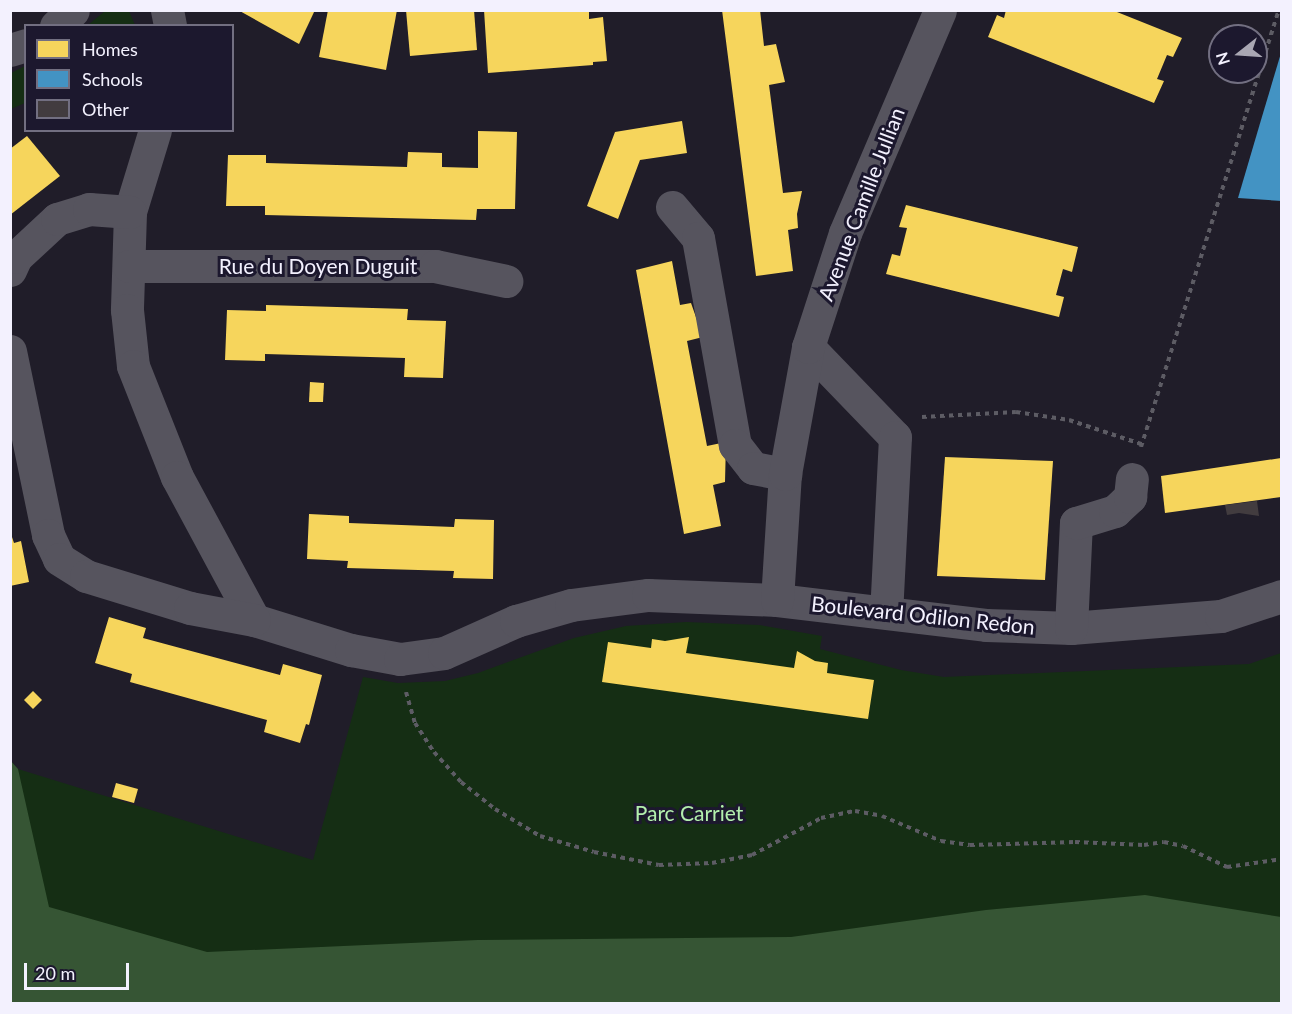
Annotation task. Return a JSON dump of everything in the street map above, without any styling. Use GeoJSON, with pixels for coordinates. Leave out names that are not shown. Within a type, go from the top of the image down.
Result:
{"type":"FeatureCollection","features":[{"type":"Feature","properties":{"kind":"street"},"geometry":{"type":"LineString","coordinates":[[58,24],[74,10]]}},
{"type":"Feature","properties":{"kind":"street","name":"Avenue Camille Jullian"},"geometry":{"type":"LineString","coordinates":[[777,600],[784,474],[808,347],[845,233],[940,10]]}},
{"type":"Feature","properties":{"kind":"street"},"geometry":{"type":"LineString","coordinates":[[154,132],[130,212],[127,310],[134,366],[177,477],[254,620]]}},
{"type":"Feature","properties":{"kind":"street"},"geometry":{"type":"LineString","coordinates":[[672,207],[698,238],[735,445],[753,468],[784,474]]}},
{"type":"Feature","properties":{"kind":"street"},"geometry":{"type":"LineString","coordinates":[[10,270],[16,257],[57,219],[89,209],[130,212]]}},
{"type":"Feature","properties":{"kind":"street","name":"Rue du Doyen Duguit"},"geometry":{"type":"LineString","coordinates":[[129,266],[435,266],[506,281]]}},
{"type":"Feature","properties":{"kind":"street"},"geometry":{"type":"LineString","coordinates":[[808,347],[895,436],[886,612]]}},
{"type":"Feature","properties":{"kind":"street","name":"Boulevard Odilon Redon"},"geometry":{"type":"LineString","coordinates":[[10,351],[48,535],[59,559],[86,576],[190,608],[254,620],[351,650],[400,659],[444,653],[516,621],[571,605],[648,595],[777,600],[986,626],[1071,628],[1221,616],[1281,596]]}},
{"type":"Feature","properties":{"kind":"street"},"geometry":{"type":"LineString","coordinates":[[1071,628],[1076,523],[1115,511],[1130,497],[1132,479]]}},
{"type":"Feature","properties":{"kind":"path"},"geometry":{"type":"LineString","coordinates":[[1132,479],[1280,10]]}},
{"type":"Feature","properties":{"kind":"path"},"geometry":{"type":"LineString","coordinates":[[875,417],[936,417],[1016,412],[1070,420],[1142,444]]}},
{"type":"Feature","properties":{"kind":"path"},"geometry":{"type":"LineString","coordinates":[[400,659],[415,723],[434,752],[461,782],[495,809],[540,836],[594,852],[659,865],[712,863],[752,855],[821,818],[855,811],[882,816],[941,841],[970,845],[1075,842],[1144,845],[1164,842],[1183,846],[1227,867],[1281,859]]}},
{"type":"Feature","properties":{"kind":"green space"},"geometry":{"type":"Polygon","coordinates":[[[105,11],[129,11],[135,24],[89,24],[105,11]]]}},
{"type":"Feature","properties":{"kind":"green space"},"geometry":{"type":"Polygon","coordinates":[[[24,66],[24,103],[11,109],[11,73],[24,66]]]}},
{"type":"Feature","properties":{"kind":"green space","name":"Parc Carriet"},"geometry":{"type":"Polygon","coordinates":[[[686,622],[759,625],[822,636],[820,649],[901,670],[944,677],[1249,664],[1281,653],[1281,1003],[11,1003],[10,760],[18,769],[313,860],[363,677],[398,683],[445,681],[478,673],[574,638],[626,626],[686,622]]]}},
{"type":"Feature","properties":{"kind":"green space"},"geometry":{"type":"Polygon","coordinates":[[[10,760],[18,769],[49,907],[207,952],[478,940],[791,937],[986,910],[1145,895],[1281,917],[1281,1003],[11,1003],[10,760]]]}},
{"type":"Feature","properties":{"kind":"building: Homes"},"geometry":{"type":"Polygon","coordinates":[[[238,10],[315,10],[299,44],[238,10]]]}},
{"type":"Feature","properties":{"kind":"building: Homes"},"geometry":{"type":"Polygon","coordinates":[[[328,10],[397,10],[386,70],[319,57],[328,10]]]}},
{"type":"Feature","properties":{"kind":"building: Homes"},"geometry":{"type":"Polygon","coordinates":[[[406,10],[474,10],[477,50],[410,56],[406,10]]]}},
{"type":"Feature","properties":{"kind":"building: Homes"},"geometry":{"type":"Polygon","coordinates":[[[484,10],[589,10],[589,19],[603,17],[607,61],[593,62],[593,65],[488,73],[484,10]]]}},
{"type":"Feature","properties":{"kind":"building: Homes"},"geometry":{"type":"Polygon","coordinates":[[[722,10],[760,10],[764,46],[776,44],[785,82],[769,85],[783,193],[802,191],[797,214],[798,228],[788,230],[793,271],[756,276],[722,10]]]}},
{"type":"Feature","properties":{"kind":"building: Homes"},"geometry":{"type":"Polygon","coordinates":[[[1006,10],[1112,10],[1182,38],[1173,57],[1167,55],[1157,79],[1164,81],[1154,103],[988,37],[997,15],[1004,18],[1006,10]]]}},
{"type":"Feature","properties":{"kind":"building: Homes"},"geometry":{"type":"Polygon","coordinates":[[[682,121],[687,153],[640,160],[618,219],[587,206],[615,132],[682,121]]]}},
{"type":"Feature","properties":{"kind":"building: Homes"},"geometry":{"type":"Polygon","coordinates":[[[478,131],[517,132],[515,209],[477,209],[476,220],[265,215],[265,206],[226,206],[228,155],[266,155],[266,163],[407,167],[408,152],[442,153],[442,167],[478,168],[478,131]]]}},
{"type":"Feature","properties":{"kind":"building: Homes"},"geometry":{"type":"Polygon","coordinates":[[[27,136],[60,176],[10,215],[10,149],[27,136]]]}},
{"type":"Feature","properties":{"kind":"building: Homes"},"geometry":{"type":"Polygon","coordinates":[[[906,205],[1078,247],[1072,272],[1063,269],[1056,295],[1064,297],[1059,317],[886,274],[892,254],[900,256],[907,228],[899,227],[906,205]]]}},
{"type":"Feature","properties":{"kind":"building: Homes"},"geometry":{"type":"Polygon","coordinates":[[[672,261],[680,305],[691,303],[703,337],[687,341],[707,446],[726,442],[725,482],[713,485],[721,526],[684,534],[636,270],[672,261]]]}},
{"type":"Feature","properties":{"kind":"building: Homes"},"geometry":{"type":"Polygon","coordinates":[[[266,305],[408,309],[407,320],[446,321],[443,378],[404,377],[405,358],[265,354],[265,361],[225,360],[227,310],[266,311],[266,305]]]}},
{"type":"Feature","properties":{"kind":"building: Homes"},"geometry":{"type":"Polygon","coordinates":[[[310,382],[324,383],[323,402],[309,402],[310,382]]]}},
{"type":"Feature","properties":{"kind":"building: Homes"},"geometry":{"type":"Polygon","coordinates":[[[945,457],[1053,461],[1045,580],[937,576],[945,457]]]}},
{"type":"Feature","properties":{"kind":"building: Homes"},"geometry":{"type":"Polygon","coordinates":[[[1281,458],[1281,497],[1165,513],[1161,476],[1281,458]]]}},
{"type":"Feature","properties":{"kind":"building: Homes"},"geometry":{"type":"Polygon","coordinates":[[[309,514],[349,516],[349,523],[454,527],[455,519],[494,520],[493,579],[453,578],[454,571],[347,568],[348,561],[307,559],[309,514]]]}},
{"type":"Feature","properties":{"kind":"building: Homes"},"geometry":{"type":"Polygon","coordinates":[[[10,531],[14,543],[21,541],[29,582],[10,586],[10,531]]]}},
{"type":"Feature","properties":{"kind":"building: Homes"},"geometry":{"type":"Polygon","coordinates":[[[109,617],[146,628],[143,638],[280,675],[283,664],[322,675],[309,725],[306,724],[300,743],[264,732],[267,720],[130,682],[132,674],[95,663],[109,617]]]}},
{"type":"Feature","properties":{"kind":"building: Homes"},"geometry":{"type":"Polygon","coordinates":[[[689,637],[686,653],[794,668],[797,651],[815,661],[828,663],[827,673],[874,680],[868,719],[602,682],[608,642],[651,648],[652,639],[665,641],[689,637]]]}},
{"type":"Feature","properties":{"kind":"building: Homes"},"geometry":{"type":"Polygon","coordinates":[[[33,691],[42,700],[33,709],[24,700],[33,691]]]}},
{"type":"Feature","properties":{"kind":"building: Homes"},"geometry":{"type":"Polygon","coordinates":[[[116,783],[138,789],[134,803],[112,797],[116,783]]]}},
{"type":"Feature","properties":{"kind":"building: Schools"},"geometry":{"type":"Polygon","coordinates":[[[1281,53],[1282,201],[1238,198],[1261,120],[1281,53]]]}},
{"type":"Feature","properties":{"kind":"building: Other"},"geometry":{"type":"Polygon","coordinates":[[[1257,501],[1259,516],[1239,513],[1227,515],[1225,505],[1257,501]]]}}]}
